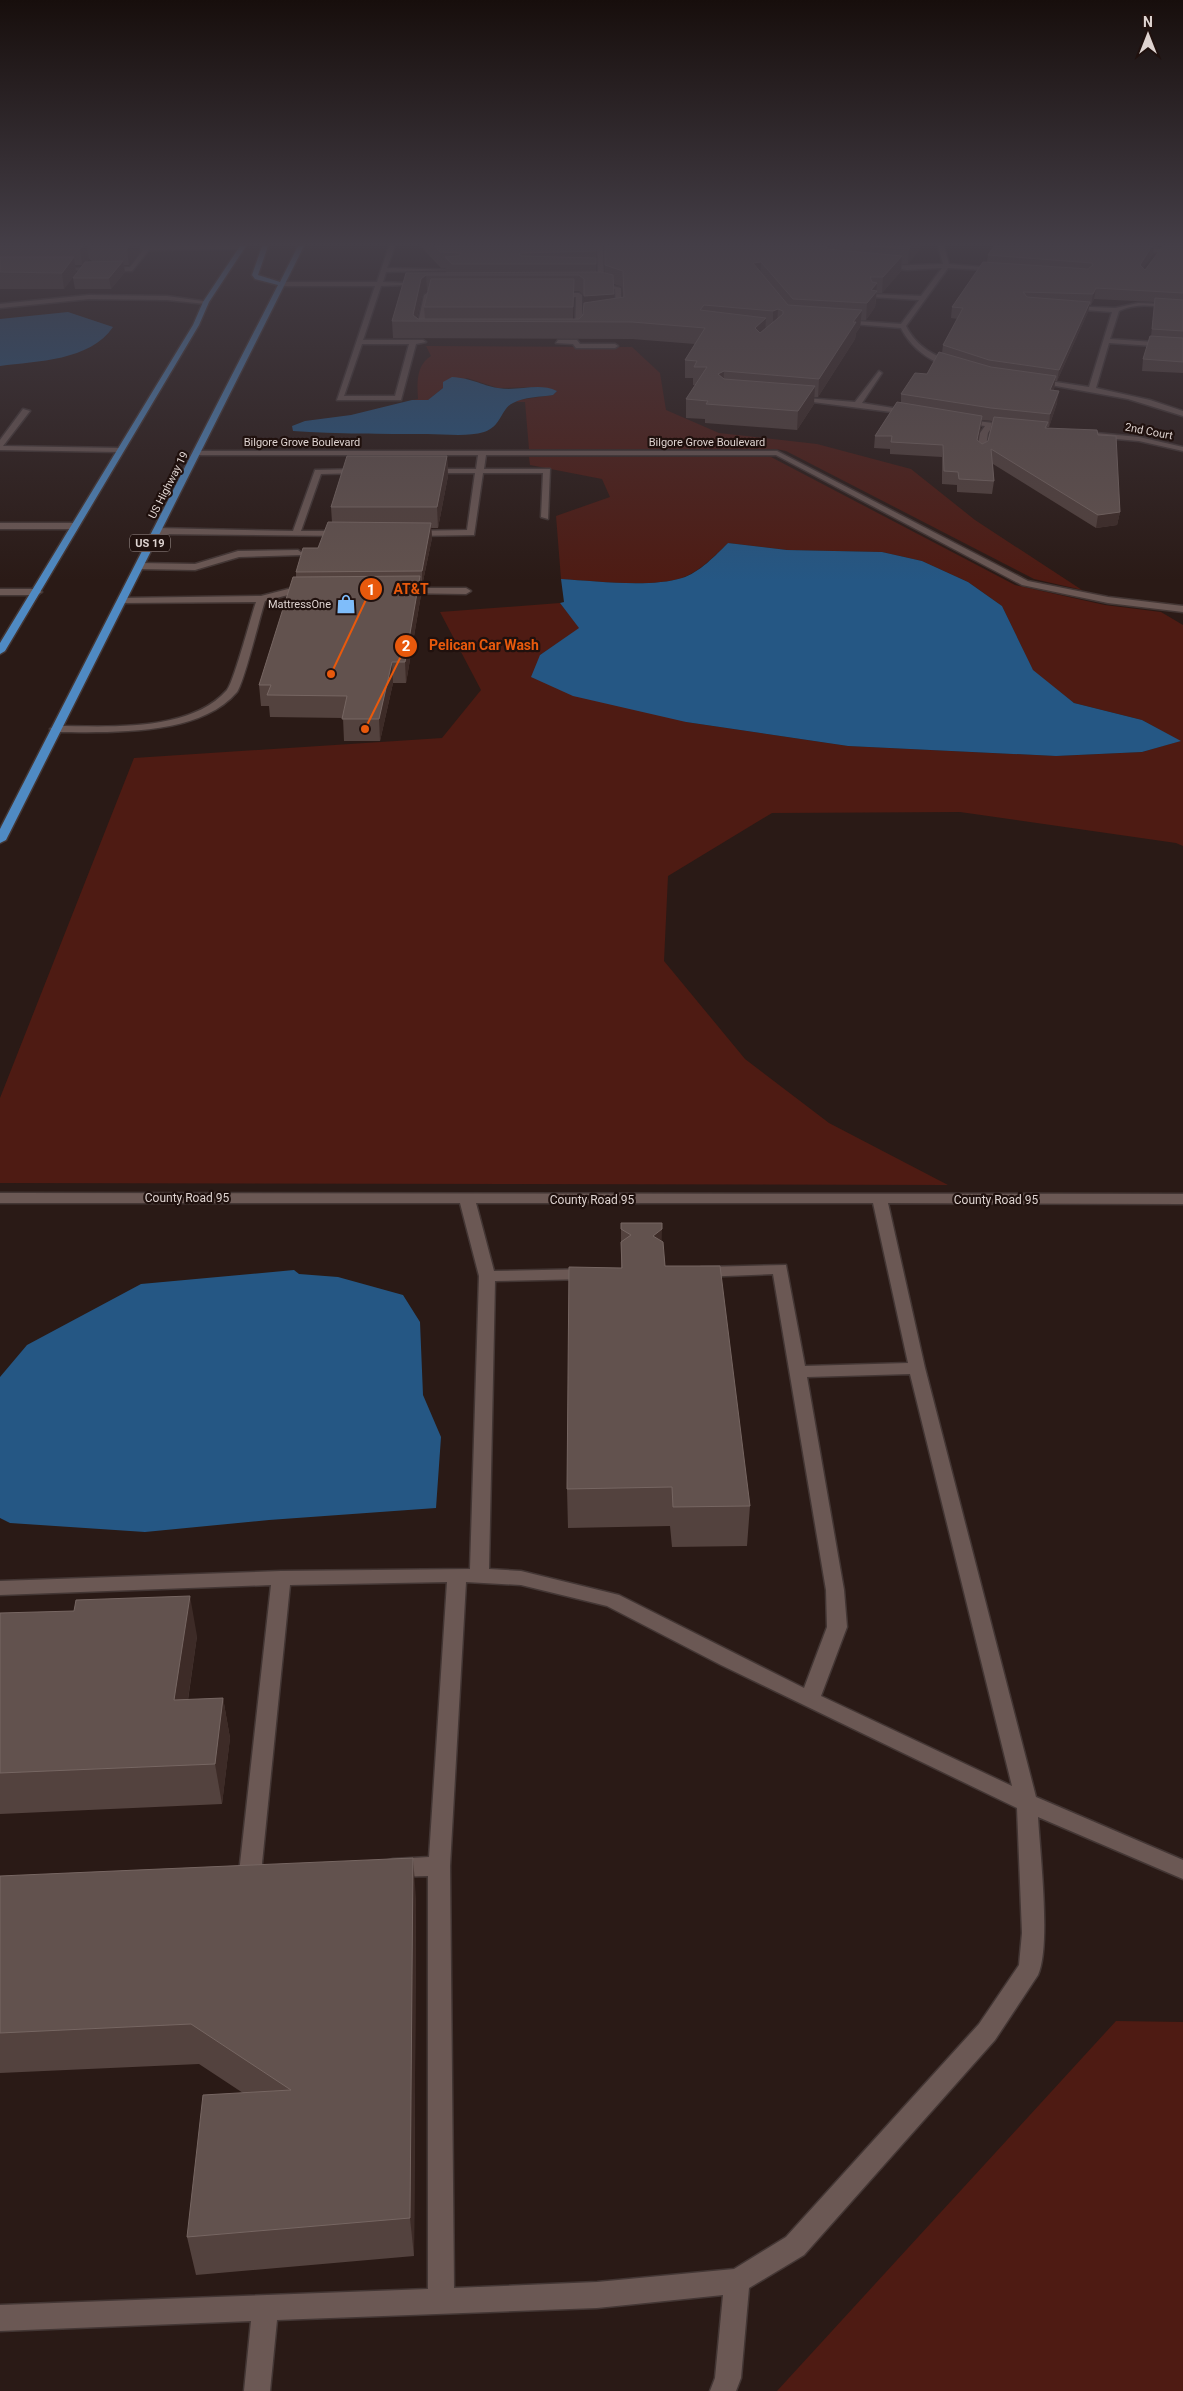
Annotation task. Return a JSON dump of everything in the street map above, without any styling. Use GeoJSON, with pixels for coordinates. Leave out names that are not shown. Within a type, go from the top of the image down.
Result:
{"type":"FeatureCollection","features":[{"type":"Feature","properties":{"kind":"highway"},"geometry":{"type":"LineString","coordinates":[[0,651],[176,358]]}},
{"type":"Feature","properties":{"kind":"highway","name":"US Highway 19"},"geometry":{"type":"LineString","coordinates":[[0,840],[245,358]]}},
{"type":"Feature","properties":{"kind":"street"},"geometry":{"type":"LineString","coordinates":[[354,358],[340,398],[398,398],[409,358]]}},
{"type":"Feature","properties":{"kind":"street"},"geometry":{"type":"LineString","coordinates":[[937,358],[964,368]]}},
{"type":"Feature","properties":{"kind":"street"},"geometry":{"type":"LineString","coordinates":[[1092,389],[1102,358]]}},
{"type":"Feature","properties":{"kind":"street"},"geometry":{"type":"LineString","coordinates":[[857,405],[879,373]]}},
{"type":"Feature","properties":{"kind":"street"},"geometry":{"type":"LineString","coordinates":[[1029,380],[1092,389],[1164,406],[1183,414]]}},
{"type":"Feature","properties":{"kind":"street"},"geometry":{"type":"LineString","coordinates":[[781,398],[857,405],[923,415]]}},
{"type":"Feature","properties":{"kind":"street"},"geometry":{"type":"LineString","coordinates":[[1164,406],[1174,404]]}},
{"type":"Feature","properties":{"kind":"street"},"geometry":{"type":"LineString","coordinates":[[0,446],[26,411]]}},
{"type":"Feature","properties":{"kind":"street"},"geometry":{"type":"LineString","coordinates":[[952,419],[1017,428]]}},
{"type":"Feature","properties":{"kind":"street"},"geometry":{"type":"LineString","coordinates":[[981,453],[984,433],[989,425]]}},
{"type":"Feature","properties":{"kind":"street","name":"2nd Court"},"geometry":{"type":"LineString","coordinates":[[1083,434],[1139,439],[1183,449]]}},
{"type":"Feature","properties":{"kind":"street"},"geometry":{"type":"LineString","coordinates":[[0,446],[120,450]]}},
{"type":"Feature","properties":{"kind":"street"},"geometry":{"type":"LineString","coordinates":[[405,533],[471,533],[482,453]]}},
{"type":"Feature","properties":{"kind":"street","name":"Bilgore Grove Boulevard"},"geometry":{"type":"LineString","coordinates":[[196,454],[777,453],[1025,583],[1108,600],[1183,609]]}},
{"type":"Feature","properties":{"kind":"street"},"geometry":{"type":"LineString","coordinates":[[297,532],[318,472],[366,471]]}},
{"type":"Feature","properties":{"kind":"street"},"geometry":{"type":"LineString","coordinates":[[413,471],[546,471],[545,517]]}},
{"type":"Feature","properties":{"kind":"street"},"geometry":{"type":"LineString","coordinates":[[0,526],[74,526]]}},
{"type":"Feature","properties":{"kind":"street"},"geometry":{"type":"LineString","coordinates":[[156,532],[358,534]]}},
{"type":"Feature","properties":{"kind":"street"},"geometry":{"type":"LineString","coordinates":[[139,566],[195,567],[207,565],[238,554],[298,553]]}},
{"type":"Feature","properties":{"kind":"street"},"geometry":{"type":"LineString","coordinates":[[387,592],[466,591]]}},
{"type":"Feature","properties":{"kind":"street"},"geometry":{"type":"LineString","coordinates":[[0,592],[37,592]]}},
{"type":"Feature","properties":{"kind":"street"},"geometry":{"type":"LineString","coordinates":[[122,600],[261,599],[288,592],[318,592]]}},
{"type":"Feature","properties":{"kind":"street"},"geometry":{"type":"LineString","coordinates":[[55,729],[131,729],[178,722],[207,710],[233,690],[261,599]]}},
{"type":"Feature","properties":{"kind":"street","name":"County Road 95"},"geometry":{"type":"LineString","coordinates":[[0,1198],[1183,1199]]}},
{"type":"Feature","properties":{"kind":"street"},"geometry":{"type":"LineString","coordinates":[[467,1199],[487,1276],[479,1576]]}},
{"type":"Feature","properties":{"kind":"street"},"geometry":{"type":"LineString","coordinates":[[0,2318],[597,2295],[737,2281],[794,2246],[987,2032],[1030,1968],[1033,1933],[1027,1803],[918,1368],[880,1200]]}},
{"type":"Feature","properties":{"kind":"street"},"geometry":{"type":"LineString","coordinates":[[681,1272],[780,1269],[835,1590],[837,1627],[810,1699]]}},
{"type":"Feature","properties":{"kind":"street"},"geometry":{"type":"LineString","coordinates":[[487,1276],[602,1274]]}},
{"type":"Feature","properties":{"kind":"street"},"geometry":{"type":"LineString","coordinates":[[798,1372],[918,1368]]}},
{"type":"Feature","properties":{"kind":"street"},"geometry":{"type":"LineString","coordinates":[[441,2302],[439,1866],[457,1575]]}},
{"type":"Feature","properties":{"kind":"street"},"geometry":{"type":"LineString","coordinates":[[0,1588],[281,1578],[457,1575],[521,1578],[612,1600],[728,1660],[1027,1803],[1183,1870]]}},
{"type":"Feature","properties":{"kind":"street"},"geometry":{"type":"LineString","coordinates":[[250,1873],[281,1578]]}},
{"type":"Feature","properties":{"kind":"street"},"geometry":{"type":"LineString","coordinates":[[369,1869],[439,1866]]}},
{"type":"Feature","properties":{"kind":"street"},"geometry":{"type":"LineString","coordinates":[[723,2391],[728,2378],[737,2281]]}},
{"type":"Feature","properties":{"kind":"street"},"geometry":{"type":"LineString","coordinates":[[257,2391],[265,2308]]}},
{"type":"Feature","properties":{"kind":"shaded area"},"geometry":{"type":"Polygon","coordinates":[[[429,358],[643,358],[660,373],[666,410],[719,433],[817,444],[911,469],[975,520],[1082,590],[1034,579],[786,451],[776,449],[529,449],[525,402],[516,402],[553,395],[557,391],[540,387],[498,388],[467,378],[443,388],[428,400],[412,400],[418,399],[420,369],[429,358]]]}},
{"type":"Feature","properties":{"kind":"shaded area"},"geometry":{"type":"Polygon","coordinates":[[[529,457],[771,457],[1015,585],[1105,605],[1161,612],[1183,625],[1183,846],[1176,843],[960,812],[772,813],[668,876],[664,961],[745,1059],[829,1123],[948,1185],[0,1183],[0,1098],[134,758],[442,738],[481,690],[440,612],[560,603],[580,628],[540,655],[686,722],[848,746],[1056,756],[1142,752],[1180,741],[1142,720],[1074,703],[1033,671],[1002,606],[968,582],[922,561],[882,552],[787,550],[728,543],[695,572],[669,581],[622,583],[561,579],[556,516],[610,497],[602,479],[530,465],[529,457]]]}},
{"type":"Feature","properties":{"kind":"shaded area"},"geometry":{"type":"Polygon","coordinates":[[[1116,2021],[1183,2022],[1183,2391],[777,2391],[1116,2021]]]}},
{"type":"Feature","properties":{"kind":"water"},"geometry":{"type":"Polygon","coordinates":[[[0,358],[59,358],[46,360],[0,366],[0,358]]]}},
{"type":"Feature","properties":{"kind":"water"},"geometry":{"type":"Polygon","coordinates":[[[452,377],[505,389],[543,387],[557,391],[553,395],[527,398],[509,405],[494,426],[477,434],[360,434],[293,431],[292,426],[305,421],[351,415],[412,400],[428,400],[443,388],[443,382],[452,377]]]}},
{"type":"Feature","properties":{"kind":"water"},"geometry":{"type":"Polygon","coordinates":[[[728,543],[787,550],[882,552],[922,561],[968,582],[1002,606],[1033,670],[1074,703],[1142,720],[1181,741],[1142,752],[1056,756],[848,746],[686,722],[573,696],[531,677],[540,655],[579,628],[560,603],[564,602],[561,579],[622,583],[669,581],[695,572],[728,543]]]}},
{"type":"Feature","properties":{"kind":"water"},"geometry":{"type":"Polygon","coordinates":[[[294,1270],[299,1274],[338,1277],[403,1295],[420,1322],[423,1395],[441,1437],[436,1508],[269,1520],[145,1532],[10,1523],[0,1518],[0,1377],[27,1345],[141,1284],[294,1270]]]}},
{"type":"Feature","properties":{"kind":"building"},"geometry":{"type":"Polygon","coordinates":[[[687,358],[833,358],[819,379],[724,371],[718,374],[724,379],[815,386],[798,411],[706,404],[708,401],[686,399],[707,367],[694,367],[697,361],[685,360],[687,358]]]}},
{"type":"Feature","properties":{"kind":"building"},"geometry":{"type":"Polygon","coordinates":[[[936,358],[958,358],[991,367],[1056,376],[1050,390],[1059,391],[1050,414],[991,408],[901,394],[915,373],[927,374],[936,358]]]}},
{"type":"Feature","properties":{"kind":"building"},"geometry":{"type":"Polygon","coordinates":[[[982,358],[1065,358],[1059,370],[982,358]]]}},
{"type":"Feature","properties":{"kind":"building"},"geometry":{"type":"Polygon","coordinates":[[[1183,358],[1183,362],[1143,359],[1183,358]]]}},
{"type":"Feature","properties":{"kind":"building"},"geometry":{"type":"Polygon","coordinates":[[[897,402],[982,416],[977,440],[982,444],[988,441],[994,417],[1048,422],[1045,428],[1097,430],[1098,435],[1116,436],[1120,512],[1098,515],[991,449],[994,481],[959,479],[958,472],[944,471],[943,445],[891,442],[892,436],[875,436],[897,402]]]}},
{"type":"Feature","properties":{"kind":"building"},"geometry":{"type":"Polygon","coordinates":[[[347,456],[447,456],[437,507],[331,507],[347,456]]]}},
{"type":"Feature","properties":{"kind":"building"},"geometry":{"type":"Polygon","coordinates":[[[328,522],[431,523],[422,571],[296,572],[303,548],[318,548],[328,522]]]}},
{"type":"Feature","properties":{"kind":"building"},"geometry":{"type":"Polygon","coordinates":[[[420,576],[405,662],[392,662],[379,719],[342,719],[347,696],[267,695],[271,685],[259,685],[293,577],[420,576]]]}},
{"type":"Feature","properties":{"kind":"building"},"geometry":{"type":"Polygon","coordinates":[[[621,1223],[662,1223],[662,1229],[653,1236],[663,1242],[665,1266],[720,1266],[750,1506],[673,1507],[672,1487],[567,1489],[569,1267],[622,1268],[621,1242],[631,1235],[621,1229],[621,1223]]]}},
{"type":"Feature","properties":{"kind":"building"},"geometry":{"type":"Polygon","coordinates":[[[190,1596],[174,1700],[223,1698],[215,1764],[0,1773],[0,1613],[74,1611],[76,1600],[190,1596]]]}},
{"type":"Feature","properties":{"kind":"building"},"geometry":{"type":"Polygon","coordinates":[[[413,1858],[410,2218],[187,2237],[203,2095],[291,2090],[191,2024],[0,2033],[0,1876],[413,1858]]]}},
{"type":"Feature","properties":{"kind":"place","name":"MattressOne"},"geometry":{"type":"Point","coordinates":[346,604]}},
{"type":"Feature","properties":{"kind":"place","name":"AT&T"},"geometry":{"type":"Point","coordinates":[331,674]}},
{"type":"Feature","properties":{"kind":"place","name":"Pelican Car Wash"},"geometry":{"type":"Point","coordinates":[365,729]}}]}
